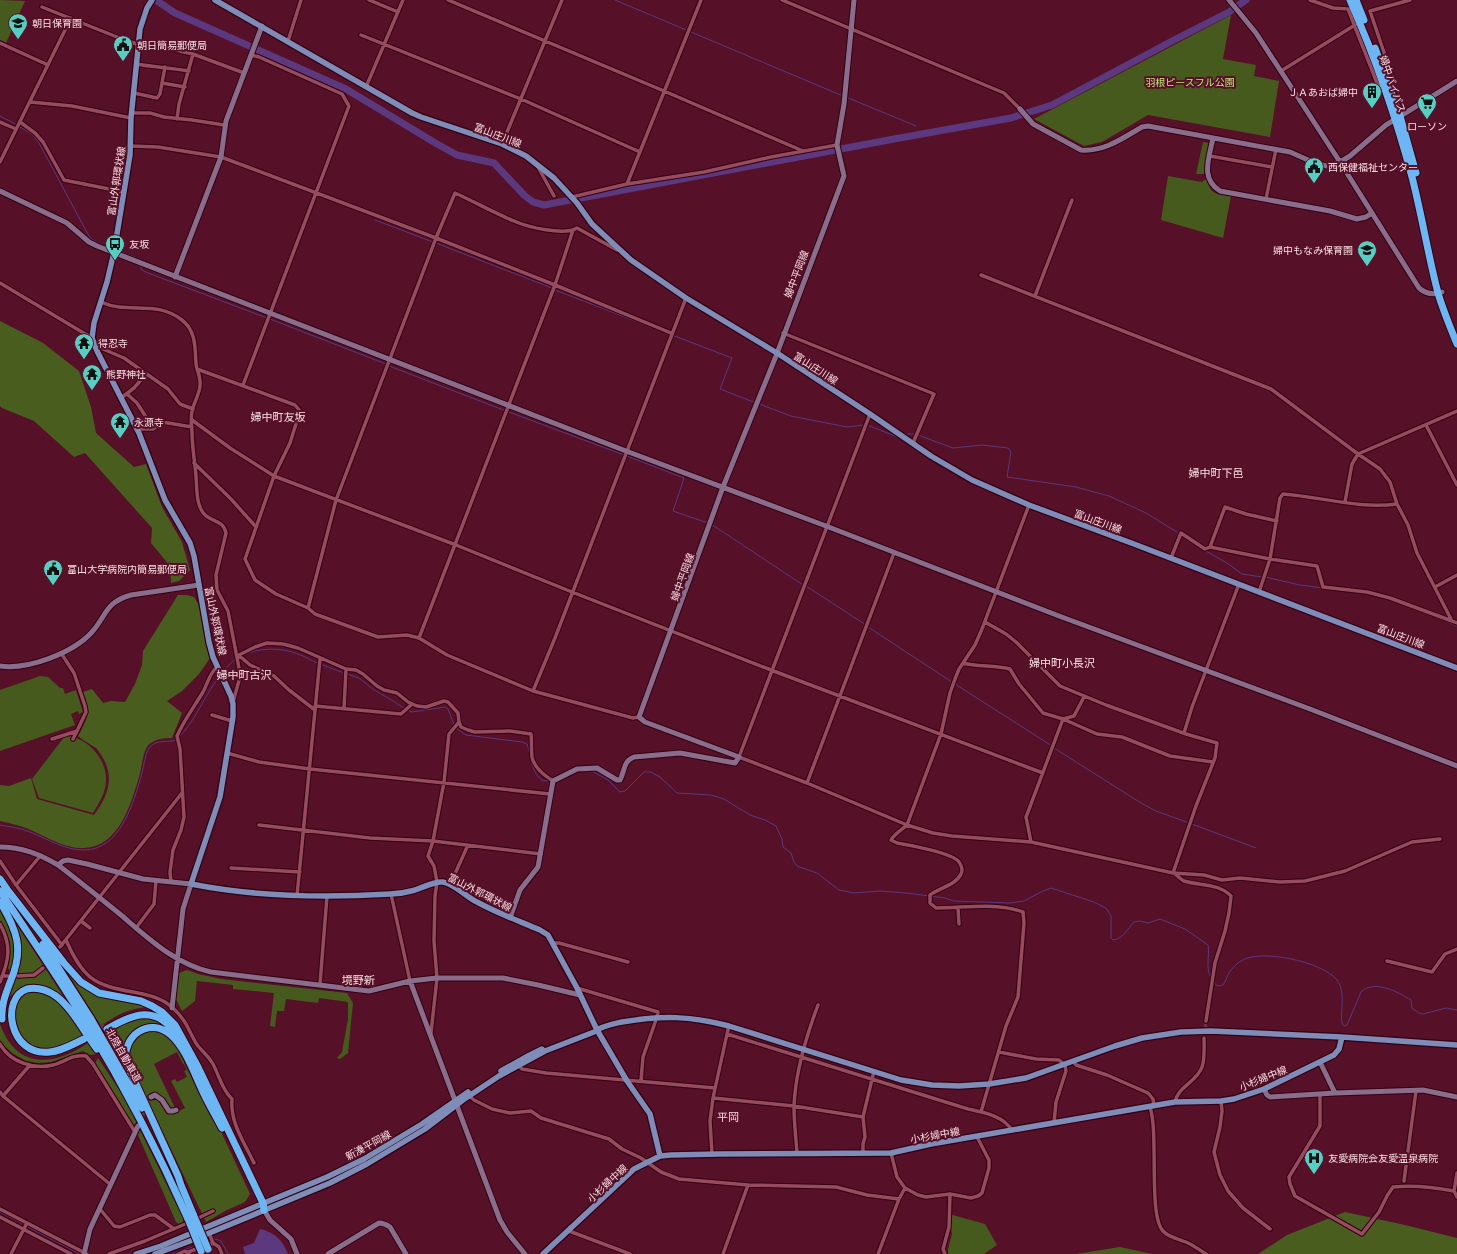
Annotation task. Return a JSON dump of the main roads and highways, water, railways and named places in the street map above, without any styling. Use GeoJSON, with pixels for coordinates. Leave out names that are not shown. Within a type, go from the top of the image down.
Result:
{"type":"FeatureCollection","features":[{"type":"Feature","properties":{"kind":"highway","name":"婦中バイパス"},"geometry":{"type":"LineString","coordinates":[[1350,0],[1387,88]]}},
{"type":"Feature","properties":{"kind":"highway","name":"婦中バイパス"},"geometry":{"type":"LineString","coordinates":[[1356,0],[1397,118],[1440,293]]}},
{"type":"Feature","properties":{"kind":"highway"},"geometry":{"type":"LineString","coordinates":[[1440,293],[1457,332]]}},
{"type":"Feature","properties":{"kind":"highway"},"geometry":{"type":"LineString","coordinates":[[1440,293],[1448,322],[1457,344]]}},
{"type":"Feature","properties":{"kind":"highway","name":"北陸自動車道"},"geometry":{"type":"LineString","coordinates":[[0,879],[73,990],[142,1106],[182,1188],[191,1217],[205,1252]]}},
{"type":"Feature","properties":{"kind":"highway","name":"北陸自動車道"},"geometry":{"type":"LineString","coordinates":[[0,891],[78,1010],[123,1087],[191,1217]]}},
{"type":"Feature","properties":{"kind":"highway"},"geometry":{"type":"LineString","coordinates":[[9,892],[64,963],[81,982],[99,993],[141,1002],[152,1006],[162,1012],[175,1025],[198,1067],[262,1206]]}},
{"type":"Feature","properties":{"kind":"highway"},"geometry":{"type":"LineString","coordinates":[[0,902],[14,929],[18,948],[16,965],[3,1002],[1,1014],[3,1026]]}},
{"type":"Feature","properties":{"kind":"highway"},"geometry":{"type":"LineString","coordinates":[[15,1045],[30,1054],[48,1056],[65,1052],[85,1040],[51,1052],[39,1052],[28,1049],[18,1042],[9,1029],[6,1013],[9,1002],[15,995],[29,989],[35,988],[46,991],[56,997],[70,1010],[123,1087]]}},
{"type":"Feature","properties":{"kind":"highway"},"geometry":{"type":"LineString","coordinates":[[175,1025],[160,1014],[143,1010],[124,1015],[106,1027],[131,1016],[142,1014],[151,1015],[169,1025],[176,1035],[182,1050],[262,1206]]}},
{"type":"Feature","properties":{"kind":"highway"},"geometry":{"type":"LineString","coordinates":[[182,1050],[174,1038],[166,1031],[156,1027],[150,1027],[140,1030],[132,1037],[127,1046],[126,1057],[128,1068],[178,1176],[182,1188]]}},
{"type":"Feature","properties":{"kind":"main road","name":"富山庄川線"},"geometry":{"type":"LineString","coordinates":[[215,0],[228,3],[262,26],[366,87],[421,117],[502,144],[526,156],[554,178],[572,197],[592,224],[636,264],[686,298],[870,414],[931,456],[972,480],[1029,505],[1457,668]]}},
{"type":"Feature","properties":{"kind":"main road","name":"富山外郭環状線"},"geometry":{"type":"LineString","coordinates":[[150,1],[140,29],[132,115],[131,146],[114,252],[107,282],[94,323],[92,338],[137,429],[165,500],[190,543],[194,556],[209,642],[232,704],[232,721],[220,797],[191,884],[229,891],[297,896],[327,896],[410,892],[437,882],[442,882],[450,885],[476,902],[540,930],[548,935],[577,988],[597,1030]]}},
{"type":"Feature","properties":{"kind":"main road"},"geometry":{"type":"LineString","coordinates":[[660,1156],[650,1114],[627,1080],[597,1030],[615,1024],[657,1017],[685,1017],[708,1020],[901,1080],[932,1085],[959,1086],[989,1084],[1026,1078],[1135,1040],[1181,1032],[1211,1031],[1342,1037],[1457,1045]]}},
{"type":"Feature","properties":{"kind":"main road","name":"新湊平岡線"},"geometry":{"type":"LineString","coordinates":[[136,1254],[161,1246],[262,1206],[330,1183],[367,1164],[414,1136],[456,1103],[528,1056],[592,1029],[597,1030]]}},
{"type":"Feature","properties":{"kind":"main road","name":"新湊平岡線"},"geometry":{"type":"LineString","coordinates":[[456,1103],[499,1076],[546,1051],[597,1030]]}},
{"type":"Feature","properties":{"kind":"main road","name":"小杉婦中線"},"geometry":{"type":"LineString","coordinates":[[543,1254],[569,1232],[634,1169],[660,1156],[712,1154],[890,1153],[931,1144],[1175,1102],[1221,1101],[1247,1095],[1264,1089],[1334,1055],[1339,1049],[1342,1037]]}},
{"type":"Feature","properties":{"kind":"main road","name":"新湊平岡線"},"geometry":{"type":"LineString","coordinates":[[155,1254],[209,1233],[262,1206]]}},
{"type":"Feature","properties":{"kind":"waterway"},"geometry":{"type":"LineString","coordinates":[[156,0],[175,13],[346,89],[457,155],[494,163],[524,195],[533,202],[544,205],[1011,118],[1052,105],[1229,12],[1246,0]]}},
{"type":"Feature","properties":{"kind":"waterway"},"geometry":{"type":"LineString","coordinates":[[615,0],[843,96]]}},
{"type":"Feature","properties":{"kind":"waterway"},"geometry":{"type":"LineString","coordinates":[[846,97],[916,126]]}},
{"type":"Feature","properties":{"kind":"waterway"},"geometry":{"type":"LineString","coordinates":[[0,116],[17,125]]}},
{"type":"Feature","properties":{"kind":"waterway"},"geometry":{"type":"LineString","coordinates":[[20,127],[33,135],[39,143],[90,238],[113,249]]}},
{"type":"Feature","properties":{"kind":"waterway"},"geometry":{"type":"LineString","coordinates":[[375,220],[433,242]]}},
{"type":"Feature","properties":{"kind":"waterway"},"geometry":{"type":"LineString","coordinates":[[436,243],[552,288]]}},
{"type":"Feature","properties":{"kind":"waterway"},"geometry":{"type":"LineString","coordinates":[[116,250],[135,257],[136,259]]}},
{"type":"Feature","properties":{"kind":"waterway"},"geometry":{"type":"LineString","coordinates":[[140,266],[142,270],[148,273],[267,318]]}},
{"type":"Feature","properties":{"kind":"waterway"},"geometry":{"type":"LineString","coordinates":[[555,290],[651,327]]}},
{"type":"Feature","properties":{"kind":"waterway"},"geometry":{"type":"LineString","coordinates":[[270,319],[386,364]]}},
{"type":"Feature","properties":{"kind":"waterway"},"geometry":{"type":"LineString","coordinates":[[672,335],[732,358],[720,389],[756,403]]}},
{"type":"Feature","properties":{"kind":"waterway"},"geometry":{"type":"LineString","coordinates":[[389,366],[506,411]]}},
{"type":"Feature","properties":{"kind":"waterway"},"geometry":{"type":"LineString","coordinates":[[759,404],[791,416],[847,427],[864,425]]}},
{"type":"Feature","properties":{"kind":"waterway"},"geometry":{"type":"LineString","coordinates":[[509,412],[624,455]]}},
{"type":"Feature","properties":{"kind":"waterway"},"geometry":{"type":"LineString","coordinates":[[867,425],[900,438]]}},
{"type":"Feature","properties":{"kind":"waterway"},"geometry":{"type":"LineString","coordinates":[[904,436],[908,434],[915,434]]}},
{"type":"Feature","properties":{"kind":"waterway"},"geometry":{"type":"LineString","coordinates":[[918,435],[953,448],[982,445],[1008,448],[1011,452],[1007,477],[1076,487],[1109,496],[1146,513],[1180,534]]}},
{"type":"Feature","properties":{"kind":"waterway"},"geometry":{"type":"LineString","coordinates":[[627,456],[684,478],[673,511],[708,523]]}},
{"type":"Feature","properties":{"kind":"waterway"},"geometry":{"type":"LineString","coordinates":[[711,524],[803,585]]}},
{"type":"Feature","properties":{"kind":"waterway"},"geometry":{"type":"LineString","coordinates":[[1204,550],[1227,563],[1242,574],[1262,577]]}},
{"type":"Feature","properties":{"kind":"waterway"},"geometry":{"type":"LineString","coordinates":[[1265,577],[1300,585],[1368,594],[1384,598]]}},
{"type":"Feature","properties":{"kind":"waterway"},"geometry":{"type":"LineString","coordinates":[[806,586],[866,625]]}},
{"type":"Feature","properties":{"kind":"waterway"},"geometry":{"type":"LineString","coordinates":[[1434,616],[1457,626]]}},
{"type":"Feature","properties":{"kind":"waterway"},"geometry":{"type":"LineString","coordinates":[[868,627],[952,682]]}},
{"type":"Feature","properties":{"kind":"waterway"},"geometry":{"type":"LineString","coordinates":[[248,653],[268,649],[290,651],[317,663]]}},
{"type":"Feature","properties":{"kind":"waterway"},"geometry":{"type":"LineString","coordinates":[[223,672],[236,659]]}},
{"type":"Feature","properties":{"kind":"waterway"},"geometry":{"type":"LineString","coordinates":[[320,664],[344,673]]}},
{"type":"Feature","properties":{"kind":"waterway"},"geometry":{"type":"LineString","coordinates":[[347,674],[359,678],[374,690],[405,709]]}},
{"type":"Feature","properties":{"kind":"waterway"},"geometry":{"type":"LineString","coordinates":[[178,738],[190,724],[209,691],[220,676]]}},
{"type":"Feature","properties":{"kind":"waterway"},"geometry":{"type":"LineString","coordinates":[[955,684],[1052,746]]}},
{"type":"Feature","properties":{"kind":"waterway"},"geometry":{"type":"LineString","coordinates":[[408,710],[412,712],[445,707],[448,709],[454,725]]}},
{"type":"Feature","properties":{"kind":"waterway"},"geometry":{"type":"LineString","coordinates":[[456,728],[466,735],[522,742],[527,744],[536,773],[543,781],[550,780]]}},
{"type":"Feature","properties":{"kind":"waterway"},"geometry":{"type":"LineString","coordinates":[[0,825],[27,831],[56,844],[77,850],[97,848],[108,842],[117,833],[124,822],[135,797],[146,756],[150,747],[159,742],[176,740]]}},
{"type":"Feature","properties":{"kind":"waterway"},"geometry":{"type":"LineString","coordinates":[[1054,748],[1141,803],[1156,811],[1189,823]]}},
{"type":"Feature","properties":{"kind":"waterway"},"geometry":{"type":"LineString","coordinates":[[592,771],[608,780],[620,792],[625,791],[644,772],[651,772],[660,777],[677,793],[711,795],[724,799],[750,815],[765,820],[776,826],[782,839],[783,847],[791,853],[797,866],[817,873],[839,890],[854,893],[880,891],[906,893],[945,898],[954,901],[1010,903],[1024,901],[1051,888],[1094,902],[1106,908],[1111,916],[1111,938],[1113,940],[1120,938],[1134,922],[1140,921],[1148,923],[1160,919],[1185,929],[1208,945],[1208,969],[1211,978]]}},
{"type":"Feature","properties":{"kind":"waterway"},"geometry":{"type":"LineString","coordinates":[[552,778],[566,772]]}},
{"type":"Feature","properties":{"kind":"waterway"},"geometry":{"type":"LineString","coordinates":[[1192,824],[1256,848]]}},
{"type":"Feature","properties":{"kind":"waterway"},"geometry":{"type":"LineString","coordinates":[[1214,982],[1217,986],[1223,985],[1231,970],[1241,961],[1250,957],[1276,957],[1291,959],[1319,968],[1330,973],[1337,980],[1342,993],[1342,1023],[1344,1026],[1347,1025],[1361,992],[1366,988],[1372,987],[1386,988],[1406,997],[1411,1000],[1412,1008],[1419,1013],[1423,1014],[1446,1008],[1457,1010]]}},
{"type":"Feature","properties":{"kind":"waterway"},"geometry":{"type":"LineString","coordinates":[[0,1212],[25,1225]]}},
{"type":"Feature","properties":{"kind":"waterway"},"geometry":{"type":"LineString","coordinates":[[28,1227],[80,1254]]}},
{"type":"Feature","properties":{"kind":"waterway"},"geometry":{"type":"LineString","coordinates":[[214,1240],[216,1239],[221,1241],[228,1254]]}},
{"type":"Feature","properties":{"kind":"waterway"},"geometry":{"type":"LineString","coordinates":[[172,1254],[184,1249],[196,1247]]}},
{"type":"Feature","properties":{"kind":"tunnel"},"geometry":{"type":"LineString","coordinates":[[1204,1038],[1206,1021]]}},
{"type":"Feature","properties":{"kind":"tunnel"},"geometry":{"type":"LineString","coordinates":[[92,1033],[105,1026]]}},
{"type":"Feature","properties":{"kind":"tunnel"},"geometry":{"type":"LineString","coordinates":[[139,1122],[151,1097]]}},
{"type":"Feature","properties":{"kind":"place","name":"朝日保育園"},"geometry":{"type":"Point","coordinates":[18,40]}},
{"type":"Feature","properties":{"kind":"place","name":"朝日簡易郵便局"},"geometry":{"type":"Point","coordinates":[123,62]}},
{"type":"Feature","properties":{"kind":"place","name":"ＪＡあおば婦中"},"geometry":{"type":"Point","coordinates":[1372,109]}},
{"type":"Feature","properties":{"kind":"place","name":"ローソン"},"geometry":{"type":"Point","coordinates":[1427,120]}},
{"type":"Feature","properties":{"kind":"place","name":"西保健福祉センター"},"geometry":{"type":"Point","coordinates":[1314,184]}},
{"type":"Feature","properties":{"kind":"place","name":"友坂"},"geometry":{"type":"Point","coordinates":[115,261]}},
{"type":"Feature","properties":{"kind":"place","name":"婦中もなみ保育園"},"geometry":{"type":"Point","coordinates":[1367,267]}},
{"type":"Feature","properties":{"kind":"place","name":"得忍寺"},"geometry":{"type":"Point","coordinates":[84,360]}},
{"type":"Feature","properties":{"kind":"place","name":"熊野神社"},"geometry":{"type":"Point","coordinates":[92,391]}},
{"type":"Feature","properties":{"kind":"place","name":"永源寺"},"geometry":{"type":"Point","coordinates":[120,439]}},
{"type":"Feature","properties":{"kind":"place","name":"富山大学病院内簡易郵便局"},"geometry":{"type":"Point","coordinates":[53,586]}},
{"type":"Feature","properties":{"kind":"place","name":"友愛病院会友愛温泉病院"},"geometry":{"type":"Point","coordinates":[1314,1175]}},
{"type":"Feature","properties":{"kind":"district","name":"婦中町友坂"},"geometry":{"type":"Point","coordinates":[278,417]}},
{"type":"Feature","properties":{"kind":"district","name":"婦中町下邑"},"geometry":{"type":"Point","coordinates":[1216,473]}},
{"type":"Feature","properties":{"kind":"district","name":"婦中町小長沢"},"geometry":{"type":"Point","coordinates":[1062,663]}},
{"type":"Feature","properties":{"kind":"district","name":"婦中町古沢"},"geometry":{"type":"Point","coordinates":[244,675]}},
{"type":"Feature","properties":{"kind":"district","name":"境野新"},"geometry":{"type":"Point","coordinates":[358,980]}},
{"type":"Feature","properties":{"kind":"district","name":"平岡"},"geometry":{"type":"Point","coordinates":[728,1117]}},
{"type":"Feature","properties":{"kind":"park label","name":"羽根ピースフル公園"},"geometry":{"type":"Point","coordinates":[1190,82]}}]}
